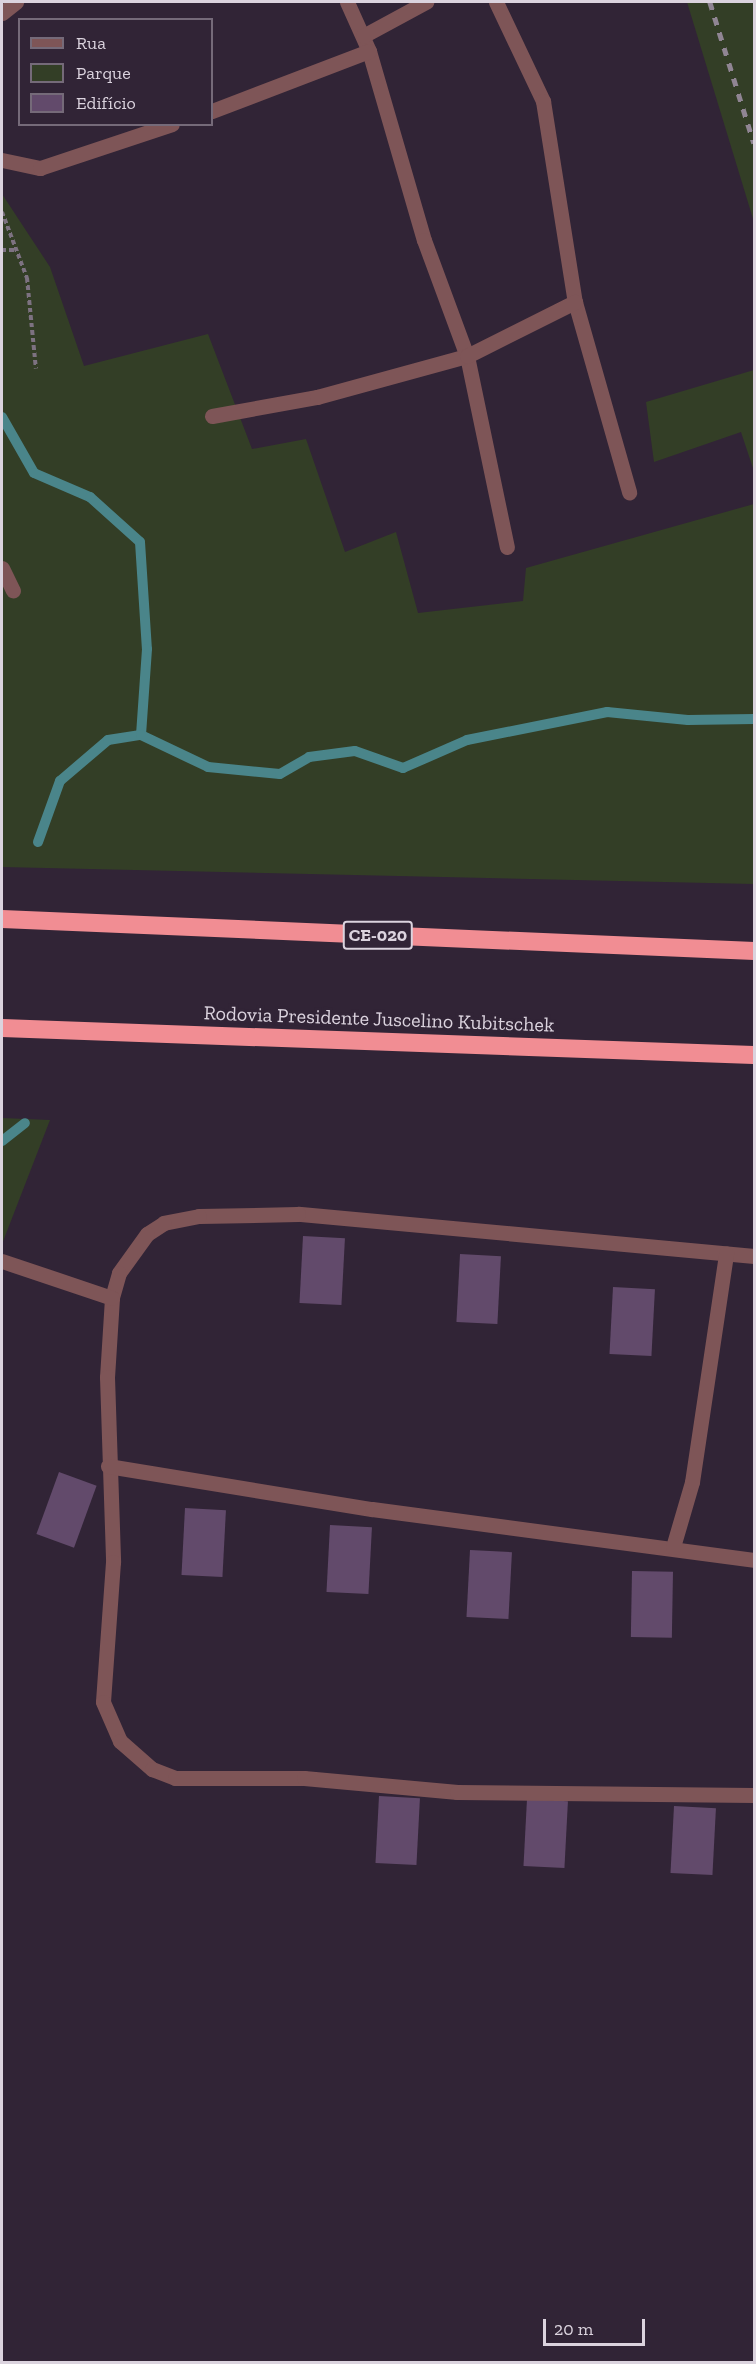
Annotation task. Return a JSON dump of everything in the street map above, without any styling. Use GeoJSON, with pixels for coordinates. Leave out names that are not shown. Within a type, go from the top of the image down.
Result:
{"type":"FeatureCollection","features":[{"type":"Feature","properties":{"kind":"highway","name":"CE-020"},"geometry":{"type":"LineString","coordinates":[[2,919],[754,951]]}},
{"type":"Feature","properties":{"kind":"highway","name":"Rodovia Presidente Juscelino Kubitschek"},"geometry":{"type":"LineString","coordinates":[[2,1028],[754,1055]]}},
{"type":"Feature","properties":{"kind":"street"},"geometry":{"type":"LineString","coordinates":[[2,13],[16,2]]}},
{"type":"Feature","properties":{"kind":"street"},"geometry":{"type":"LineString","coordinates":[[347,2],[369,51],[424,240],[467,356],[507,547]]}},
{"type":"Feature","properties":{"kind":"street"},"geometry":{"type":"LineString","coordinates":[[363,36],[426,2]]}},
{"type":"Feature","properties":{"kind":"street"},"geometry":{"type":"LineString","coordinates":[[496,2],[543,101],[575,302],[629,492]]}},
{"type":"Feature","properties":{"kind":"street"},"geometry":{"type":"LineString","coordinates":[[213,111],[369,51]]}},
{"type":"Feature","properties":{"kind":"street"},"geometry":{"type":"LineString","coordinates":[[2,160],[40,168],[166,126]]}},
{"type":"Feature","properties":{"kind":"street"},"geometry":{"type":"LineString","coordinates":[[212,416],[317,397],[467,356],[575,302]]}},
{"type":"Feature","properties":{"kind":"street"},"geometry":{"type":"LineString","coordinates":[[2,568],[13,591]]}},
{"type":"Feature","properties":{"kind":"street"},"geometry":{"type":"LineString","coordinates":[[754,1256],[231,1212],[164,1222],[147,1234],[119,1273],[112,1298],[108,1466],[112,1562],[103,1702],[120,1741],[152,1769],[196,1780],[304,1778],[457,1792],[754,1795]]}},
{"type":"Feature","properties":{"kind":"street"},"geometry":{"type":"LineString","coordinates":[[673,1547],[692,1482],[726,1254]]}},
{"type":"Feature","properties":{"kind":"street"},"geometry":{"type":"LineString","coordinates":[[2,1261],[112,1298]]}},
{"type":"Feature","properties":{"kind":"street"},"geometry":{"type":"LineString","coordinates":[[108,1466],[460,1522],[673,1547],[754,1560]]}},
{"type":"Feature","properties":{"kind":"path"},"geometry":{"type":"LineString","coordinates":[[2,212],[14,250],[27,278],[36,369]]}},
{"type":"Feature","properties":{"kind":"path"},"geometry":{"type":"LineString","coordinates":[[2,250],[14,250]]}},
{"type":"Feature","properties":{"kind":"green space"},"geometry":{"type":"Polygon","coordinates":[[[687,2],[754,2],[754,222],[687,2]]]}},
{"type":"Feature","properties":{"kind":"green space"},"geometry":{"type":"Polygon","coordinates":[[[2,194],[50,267],[84,366],[208,334],[252,449],[306,439],[345,552],[396,532],[418,613],[523,601],[526,568],[754,504],[754,884],[2,867],[2,194]]]}},
{"type":"Feature","properties":{"kind":"green space"},"geometry":{"type":"Polygon","coordinates":[[[754,370],[754,471],[741,432],[654,462],[646,402],[754,370]]]}},
{"type":"Feature","properties":{"kind":"green space"},"geometry":{"type":"Polygon","coordinates":[[[2,1118],[50,1120],[2,1244],[2,1118]]]}},
{"type":"Feature","properties":{"kind":"building"},"geometry":{"type":"Polygon","coordinates":[[[303,1236],[345,1238],[341,1305],[299,1303],[303,1236]]]}},
{"type":"Feature","properties":{"kind":"building"},"geometry":{"type":"Polygon","coordinates":[[[460,1254],[501,1256],[497,1324],[456,1322],[460,1254]]]}},
{"type":"Feature","properties":{"kind":"building"},"geometry":{"type":"Polygon","coordinates":[[[613,1287],[655,1289],[651,1356],[609,1354],[613,1287]]]}},
{"type":"Feature","properties":{"kind":"building"},"geometry":{"type":"Polygon","coordinates":[[[59,1472],[97,1486],[74,1548],[36,1534],[59,1472]]]}},
{"type":"Feature","properties":{"kind":"building"},"geometry":{"type":"Polygon","coordinates":[[[185,1508],[226,1510],[222,1577],[181,1575],[185,1508]]]}},
{"type":"Feature","properties":{"kind":"building"},"geometry":{"type":"Polygon","coordinates":[[[330,1525],[372,1527],[368,1594],[326,1592],[330,1525]]]}},
{"type":"Feature","properties":{"kind":"building"},"geometry":{"type":"Polygon","coordinates":[[[470,1550],[512,1552],[508,1619],[466,1617],[470,1550]]]}},
{"type":"Feature","properties":{"kind":"building"},"geometry":{"type":"Polygon","coordinates":[[[632,1571],[673,1572],[672,1638],[631,1637],[632,1571]]]}},
{"type":"Feature","properties":{"kind":"building"},"geometry":{"type":"Polygon","coordinates":[[[379,1796],[420,1798],[416,1865],[375,1863],[379,1796]]]}},
{"type":"Feature","properties":{"kind":"building"},"geometry":{"type":"Polygon","coordinates":[[[527,1799],[568,1801],[564,1868],[523,1866],[527,1799]]]}},
{"type":"Feature","properties":{"kind":"building"},"geometry":{"type":"Polygon","coordinates":[[[674,1806],[716,1808],[712,1875],[670,1873],[674,1806]]]}},
{"type":"Feature","properties":{"kind":"waterway"},"geometry":{"type":"LineString","coordinates":[[2,417],[34,473],[90,497],[140,542],[147,649],[141,735]]}},
{"type":"Feature","properties":{"kind":"waterway"},"geometry":{"type":"LineString","coordinates":[[38,842],[60,781],[108,740],[141,735],[208,767],[280,774],[309,757],[355,751],[403,768],[467,740],[607,712],[688,720],[754,719]]}},
{"type":"Feature","properties":{"kind":"waterway"},"geometry":{"type":"LineString","coordinates":[[2,1141],[25,1123]]}},
{"type":"Feature","properties":{"kind":"railway"},"geometry":{"type":"LineString","coordinates":[[710,2],[754,143]]}}]}
